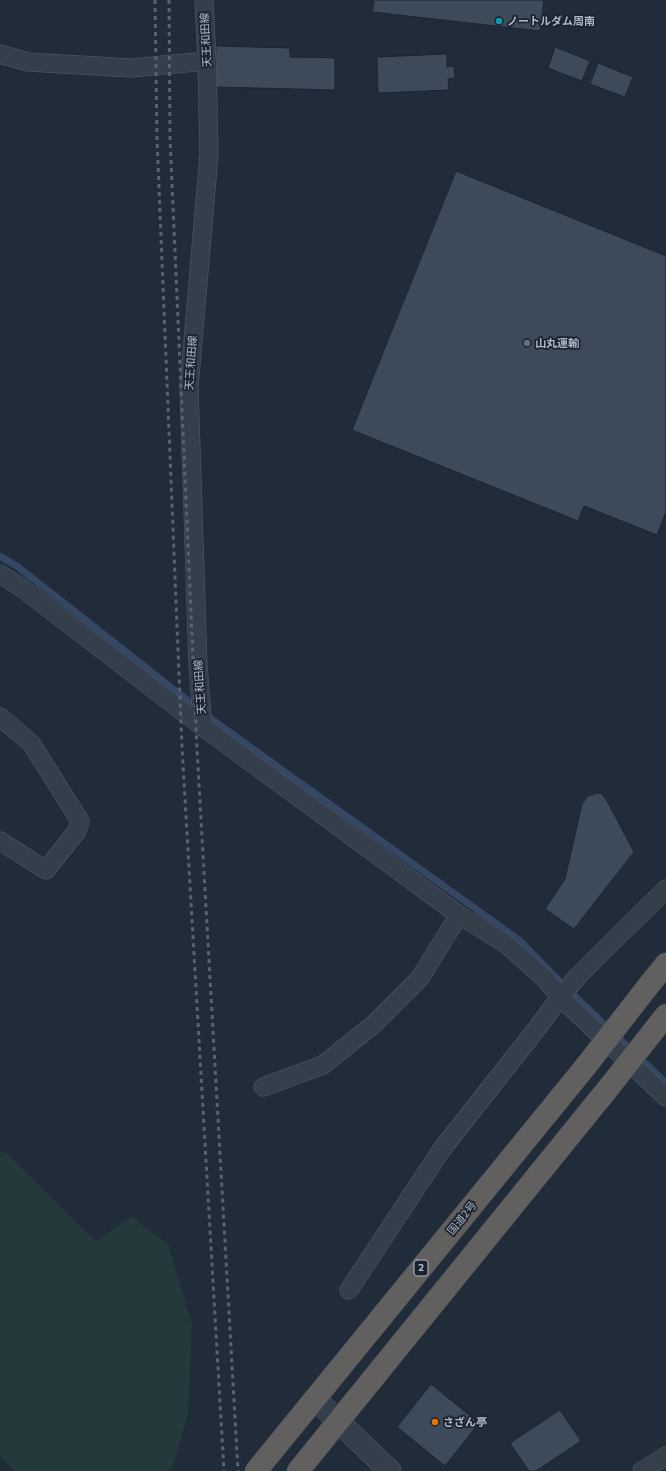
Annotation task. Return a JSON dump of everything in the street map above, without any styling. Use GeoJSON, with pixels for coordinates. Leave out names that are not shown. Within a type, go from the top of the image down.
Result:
{"type":"FeatureCollection","features":[{"type":"Feature","properties":{"kind":"highway","name":"国道2号"},"geometry":{"type":"LineString","coordinates":[[256,1471],[586,1066],[666,964]]}},
{"type":"Feature","properties":{"kind":"highway"},"geometry":{"type":"LineString","coordinates":[[298,1471],[666,1015]]}},
{"type":"Feature","properties":{"kind":"street","name":"天王和田線"},"geometry":{"type":"LineString","coordinates":[[203,726],[198,665],[189,387],[209,155],[204,0]]}},
{"type":"Feature","properties":{"kind":"street"},"geometry":{"type":"LineString","coordinates":[[0,54],[28,62],[131,68],[207,60]]}},
{"type":"Feature","properties":{"kind":"street"},"geometry":{"type":"LineString","coordinates":[[0,574],[22,588],[203,726],[459,916],[506,944],[666,1097]]}},
{"type":"Feature","properties":{"kind":"street"},"geometry":{"type":"LineString","coordinates":[[0,717],[31,744],[80,821],[77,831],[46,870],[0,841]]}},
{"type":"Feature","properties":{"kind":"street"},"geometry":{"type":"LineString","coordinates":[[349,1290],[442,1149],[535,1031],[560,996],[578,976],[666,889]]}},
{"type":"Feature","properties":{"kind":"street"},"geometry":{"type":"LineString","coordinates":[[263,1087],[323,1064],[374,1024],[420,978],[459,916]]}},
{"type":"Feature","properties":{"kind":"street"},"geometry":{"type":"LineString","coordinates":[[315,1399],[390,1471]]}},
{"type":"Feature","properties":{"kind":"street"},"geometry":{"type":"LineString","coordinates":[[642,1471],[666,1456]]}},
{"type":"Feature","properties":{"kind":"green space"},"geometry":{"type":"Polygon","coordinates":[[[0,1151],[8,1154],[96,1241],[131,1216],[168,1244],[192,1325],[188,1415],[171,1471],[14,1471],[0,1456],[0,1151]]]}},
{"type":"Feature","properties":{"kind":"building","name":"ノートルダム周南"},"geometry":{"type":"Polygon","coordinates":[[[374,0],[544,0],[540,31],[372,12],[374,0]]]}},
{"type":"Feature","properties":{"kind":"building"},"geometry":{"type":"Polygon","coordinates":[[[216,46],[290,48],[290,57],[335,58],[335,90],[215,87],[216,46]]]}},
{"type":"Feature","properties":{"kind":"building"},"geometry":{"type":"Polygon","coordinates":[[[555,47],[590,61],[582,81],[548,68],[555,47]]]}},
{"type":"Feature","properties":{"kind":"building"},"geometry":{"type":"Polygon","coordinates":[[[447,54],[447,67],[454,66],[455,78],[448,79],[449,90],[378,93],[377,57],[447,54]]]}},
{"type":"Feature","properties":{"kind":"building"},"geometry":{"type":"Polygon","coordinates":[[[598,63],[633,77],[625,97],[590,84],[598,63]]]}},
{"type":"Feature","properties":{"kind":"building","name":"山丸運輸"},"geometry":{"type":"Polygon","coordinates":[[[456,171],[666,256],[666,512],[657,535],[584,506],[578,521],[352,430],[456,171]]]}},
{"type":"Feature","properties":{"kind":"building"},"geometry":{"type":"Polygon","coordinates":[[[598,793],[602,794],[606,799],[634,852],[574,929],[545,909],[565,879],[582,804],[588,796],[598,793]]]}},
{"type":"Feature","properties":{"kind":"building"},"geometry":{"type":"Polygon","coordinates":[[[431,1384],[479,1423],[445,1466],[397,1427],[431,1384]]]}},
{"type":"Feature","properties":{"kind":"building"},"geometry":{"type":"Polygon","coordinates":[[[560,1410],[581,1441],[536,1471],[529,1471],[510,1443],[560,1410]]]}},
{"type":"Feature","properties":{"kind":"waterway"},"geometry":{"type":"LineString","coordinates":[[0,556],[18,567],[210,718],[519,940],[564,986],[666,1083]]}},
{"type":"Feature","properties":{"kind":"railway"},"geometry":{"type":"LineString","coordinates":[[155,0],[157,139],[182,747],[224,1471]]}},
{"type":"Feature","properties":{"kind":"railway"},"geometry":{"type":"LineString","coordinates":[[169,0],[170,138],[197,749],[238,1471]]}},
{"type":"Feature","properties":{"kind":"place","name":"ノートルダム周南"},"geometry":{"type":"Point","coordinates":[499,21]}},
{"type":"Feature","properties":{"kind":"place","name":"山丸運輸"},"geometry":{"type":"Point","coordinates":[527,343]}},
{"type":"Feature","properties":{"kind":"place","name":"さざん亭"},"geometry":{"type":"Point","coordinates":[435,1422]}}]}
